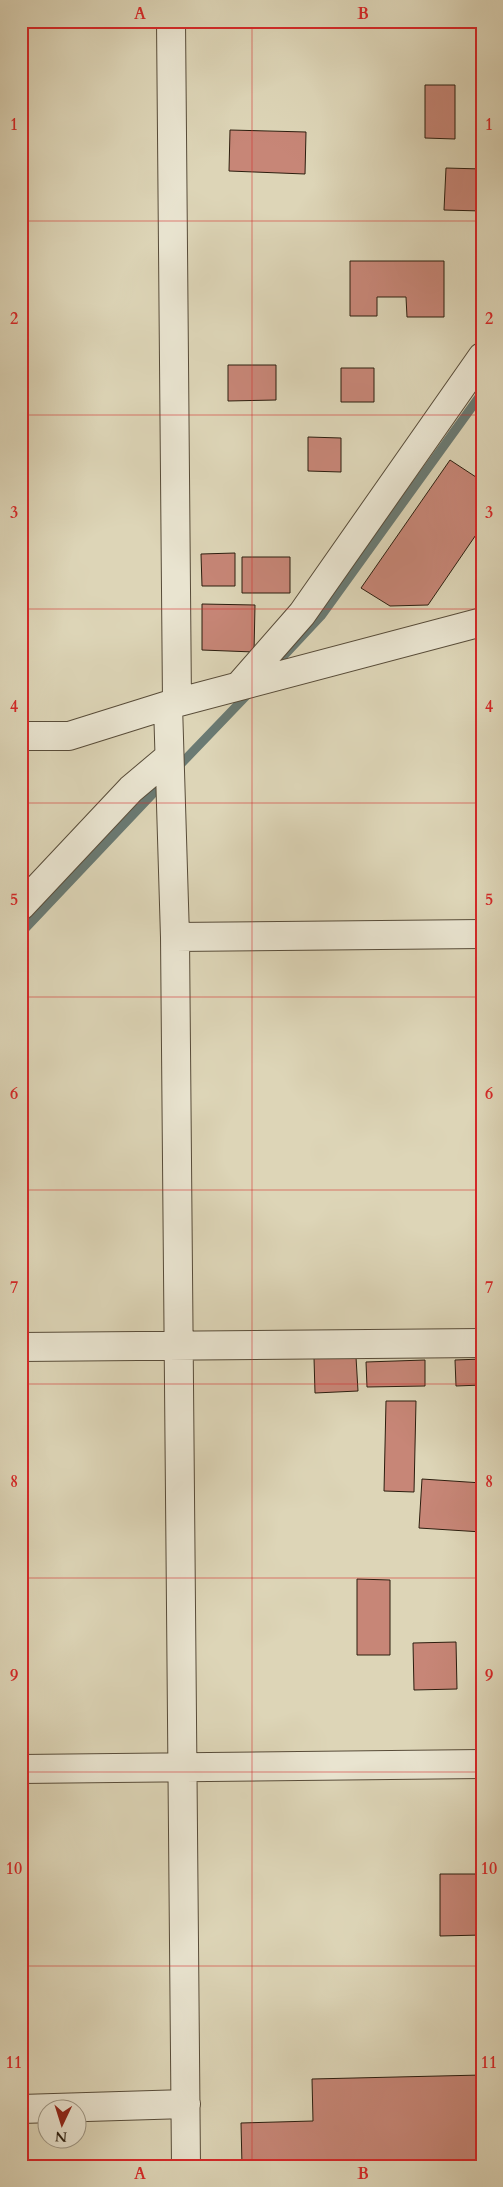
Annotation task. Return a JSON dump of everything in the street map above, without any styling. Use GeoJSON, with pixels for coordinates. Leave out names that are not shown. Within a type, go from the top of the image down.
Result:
{"type":"FeatureCollection","features":[{"type":"Feature","properties":{"kind":"street"},"geometry":{"type":"LineString","coordinates":[[171,21],[172,704],[170,758],[175,937],[186,2166]]}},
{"type":"Feature","properties":{"kind":"street"},"geometry":{"type":"LineString","coordinates":[[245,685],[302,614],[482,357]]}},
{"type":"Feature","properties":{"kind":"street"},"geometry":{"type":"LineString","coordinates":[[21,736],[69,736],[172,704],[482,622]]}},
{"type":"Feature","properties":{"kind":"street"},"geometry":{"type":"LineString","coordinates":[[21,906],[131,789],[170,758]]}},
{"type":"Feature","properties":{"kind":"street"},"geometry":{"type":"LineString","coordinates":[[175,937],[482,934]]}},
{"type":"Feature","properties":{"kind":"street"},"geometry":{"type":"LineString","coordinates":[[21,1347],[482,1343]]}},
{"type":"Feature","properties":{"kind":"street"},"geometry":{"type":"LineString","coordinates":[[21,1769],[482,1764]]}},
{"type":"Feature","properties":{"kind":"street"},"geometry":{"type":"LineString","coordinates":[[21,2109],[186,2104]]}},
{"type":"Feature","properties":{"kind":"building"},"geometry":{"type":"Polygon","coordinates":[[[476,72],[482,72],[482,105],[477,105],[476,72]]]}},
{"type":"Feature","properties":{"kind":"building"},"geometry":{"type":"Polygon","coordinates":[[[425,85],[455,85],[455,139],[425,138],[425,85]]]}},
{"type":"Feature","properties":{"kind":"building"},"geometry":{"type":"Polygon","coordinates":[[[230,130],[306,132],[305,174],[229,171],[230,130]]]}},
{"type":"Feature","properties":{"kind":"building"},"geometry":{"type":"Polygon","coordinates":[[[446,168],[482,169],[482,211],[444,210],[446,168]]]}},
{"type":"Feature","properties":{"kind":"building"},"geometry":{"type":"Polygon","coordinates":[[[350,261],[444,261],[444,317],[407,317],[406,297],[377,297],[377,316],[350,316],[350,261]]]}},
{"type":"Feature","properties":{"kind":"building"},"geometry":{"type":"Polygon","coordinates":[[[228,365],[276,365],[276,400],[228,401],[228,365]]]}},
{"type":"Feature","properties":{"kind":"building"},"geometry":{"type":"Polygon","coordinates":[[[341,368],[374,368],[374,402],[341,402],[341,368]]]}},
{"type":"Feature","properties":{"kind":"building"},"geometry":{"type":"Polygon","coordinates":[[[308,437],[341,438],[341,472],[308,471],[308,437]]]}},
{"type":"Feature","properties":{"kind":"building"},"geometry":{"type":"Polygon","coordinates":[[[450,460],[482,481],[482,526],[428,605],[390,606],[361,588],[450,460]]]}},
{"type":"Feature","properties":{"kind":"building"},"geometry":{"type":"Polygon","coordinates":[[[235,553],[235,586],[202,586],[201,554],[235,553]]]}},
{"type":"Feature","properties":{"kind":"building"},"geometry":{"type":"Polygon","coordinates":[[[242,557],[290,557],[290,593],[242,593],[242,557]]]}},
{"type":"Feature","properties":{"kind":"building"},"geometry":{"type":"Polygon","coordinates":[[[202,604],[255,605],[254,652],[202,650],[202,604]]]}},
{"type":"Feature","properties":{"kind":"building"},"geometry":{"type":"Polygon","coordinates":[[[356,1357],[358,1391],[315,1393],[314,1358],[356,1357]]]}},
{"type":"Feature","properties":{"kind":"building"},"geometry":{"type":"Polygon","coordinates":[[[482,1359],[482,1385],[456,1386],[455,1360],[482,1359]]]}},
{"type":"Feature","properties":{"kind":"building"},"geometry":{"type":"Polygon","coordinates":[[[425,1360],[425,1386],[367,1387],[366,1362],[425,1360]]]}},
{"type":"Feature","properties":{"kind":"building"},"geometry":{"type":"Polygon","coordinates":[[[386,1401],[416,1401],[414,1492],[384,1491],[386,1401]]]}},
{"type":"Feature","properties":{"kind":"building"},"geometry":{"type":"Polygon","coordinates":[[[422,1479],[482,1483],[482,1532],[419,1528],[422,1479]]]}},
{"type":"Feature","properties":{"kind":"building"},"geometry":{"type":"Polygon","coordinates":[[[357,1579],[390,1580],[390,1655],[357,1655],[357,1579]]]}},
{"type":"Feature","properties":{"kind":"building"},"geometry":{"type":"Polygon","coordinates":[[[456,1642],[457,1689],[414,1690],[413,1643],[456,1642]]]}},
{"type":"Feature","properties":{"kind":"building"},"geometry":{"type":"Polygon","coordinates":[[[440,1874],[482,1874],[482,1935],[440,1936],[440,1874]]]}},
{"type":"Feature","properties":{"kind":"building"},"geometry":{"type":"Polygon","coordinates":[[[482,2075],[482,2166],[242,2166],[241,2123],[313,2121],[312,2079],[482,2075]]]}},
{"type":"Feature","properties":{"kind":"waterway"},"geometry":{"type":"LineString","coordinates":[[278,662],[321,616],[482,393]]}},
{"type":"Feature","properties":{"kind":"waterway"},"geometry":{"type":"LineString","coordinates":[[176,769],[250,692]]}},
{"type":"Feature","properties":{"kind":"waterway"},"geometry":{"type":"LineString","coordinates":[[21,933],[164,782]]}}]}
